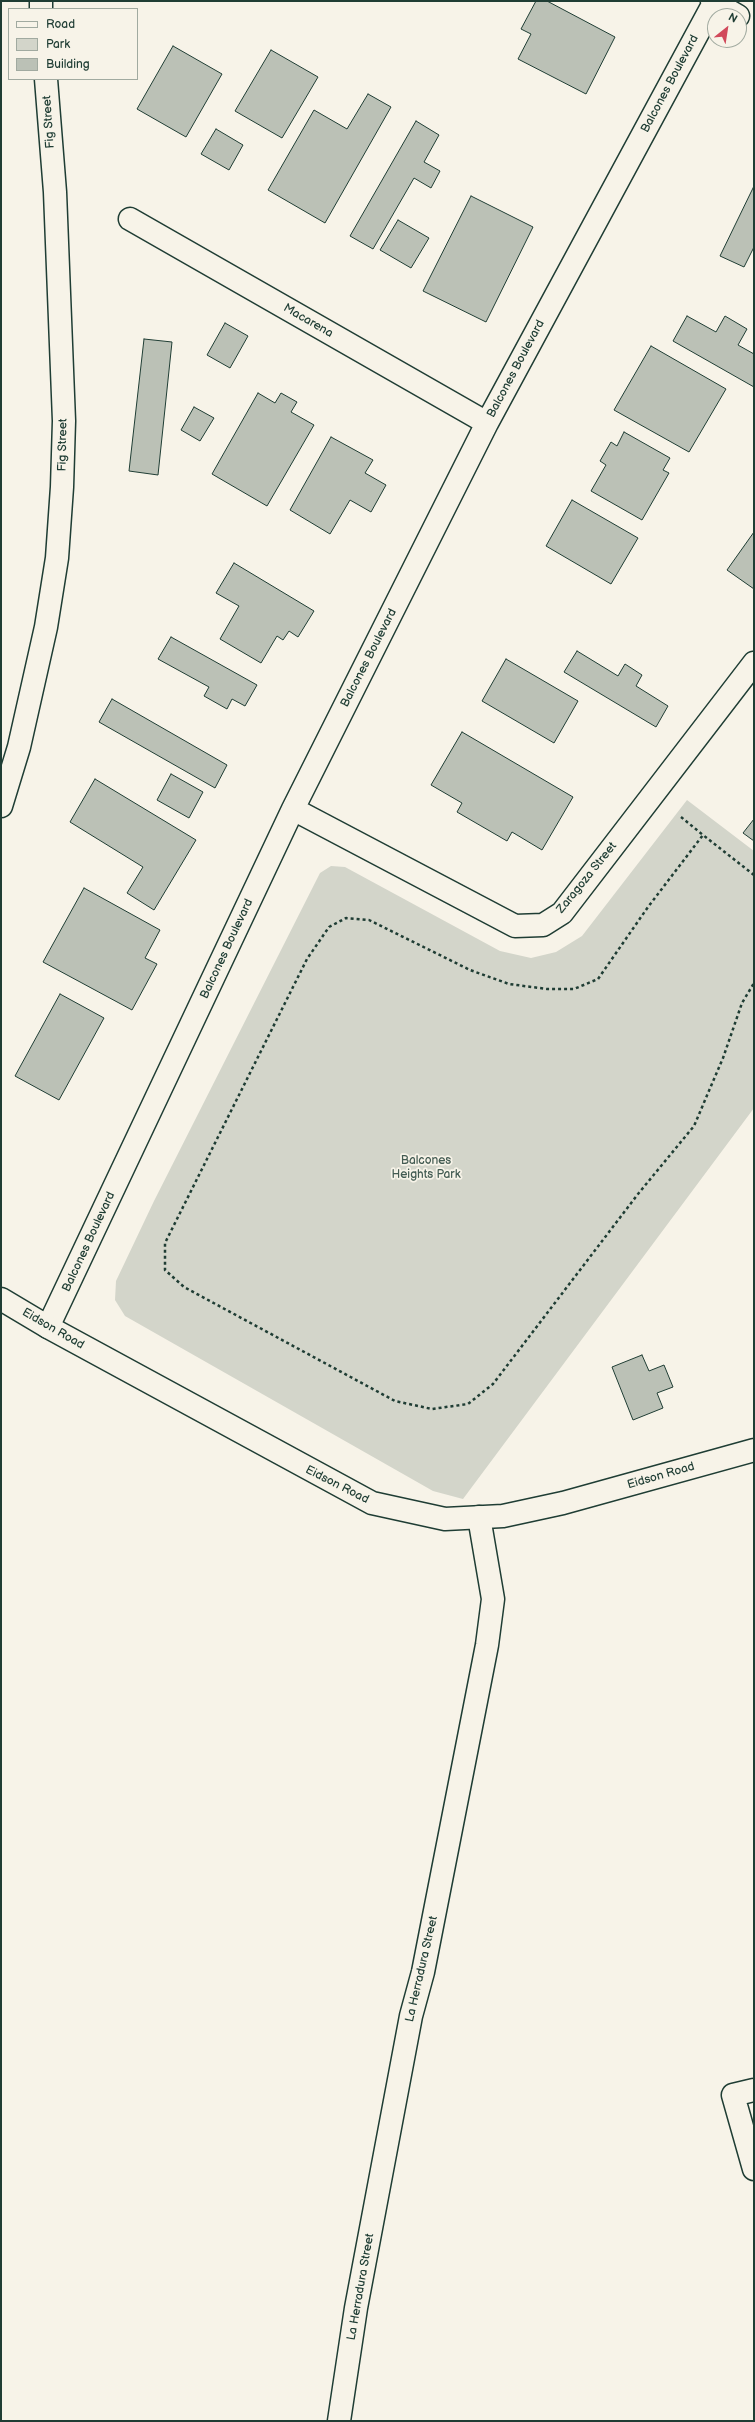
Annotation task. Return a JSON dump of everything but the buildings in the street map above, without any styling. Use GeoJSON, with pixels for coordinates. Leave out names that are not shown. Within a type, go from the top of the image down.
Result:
{"type":"FeatureCollection","features":[{"type":"Feature","properties":{"kind":"street"},"geometry":{"type":"LineString","coordinates":[[714,2],[724,8]]}},
{"type":"Feature","properties":{"kind":"street","name":"Balcones Boulevard"},"geometry":{"type":"LineString","coordinates":[[48,1328],[293,810],[487,423],[714,2]]}},
{"type":"Feature","properties":{"kind":"street","name":"Fig Street"},"geometry":{"type":"LineString","coordinates":[[1,806],[19,747],[46,626],[57,558],[62,487],[64,421],[54,192],[46,80]]}},
{"type":"Feature","properties":{"kind":"street","name":"Macarena"},"geometry":{"type":"LineString","coordinates":[[130,219],[487,423]]}},
{"type":"Feature","properties":{"kind":"street","name":"Zaragoza Street"},"geometry":{"type":"LineString","coordinates":[[293,810],[515,926],[543,925],[562,913],[754,663]]}},
{"type":"Feature","properties":{"kind":"street","name":"Eidson Road"},"geometry":{"type":"LineString","coordinates":[[1,1299],[48,1328],[372,1503],[445,1519],[503,1516],[563,1503],[754,1450]]}},
{"type":"Feature","properties":{"kind":"street","name":"La Herradura Street"},"geometry":{"type":"LineString","coordinates":[[339,2421],[356,2308],[411,2016],[424,1965],[487,1645],[493,1599],[478,1517]]}},
{"type":"Feature","properties":{"kind":"street"},"geometry":{"type":"LineString","coordinates":[[744,2093],[754,2169]]}},
{"type":"Feature","properties":{"kind":"path"},"geometry":{"type":"LineString","coordinates":[[681,817],[754,875]]}},
{"type":"Feature","properties":{"kind":"path"},"geometry":{"type":"LineString","coordinates":[[703,835],[648,907],[598,979],[574,989],[547,989],[509,984],[470,970],[369,920],[346,918],[329,927],[307,959],[165,1243],[165,1270],[184,1287],[396,1401],[432,1409],[468,1404],[493,1384],[638,1194],[694,1126],[723,1058],[742,1003],[754,983]]}},
{"type":"Feature","properties":{"kind":"green space","name":"Balcones Heights Park"},"geometry":{"type":"Polygon","coordinates":[[[687,800],[754,851],[754,1108],[463,1499],[433,1491],[125,1316],[115,1300],[116,1281],[154,1201],[320,873],[331,866],[345,867],[500,951],[531,958],[556,952],[582,936],[687,800]]]}}]}
